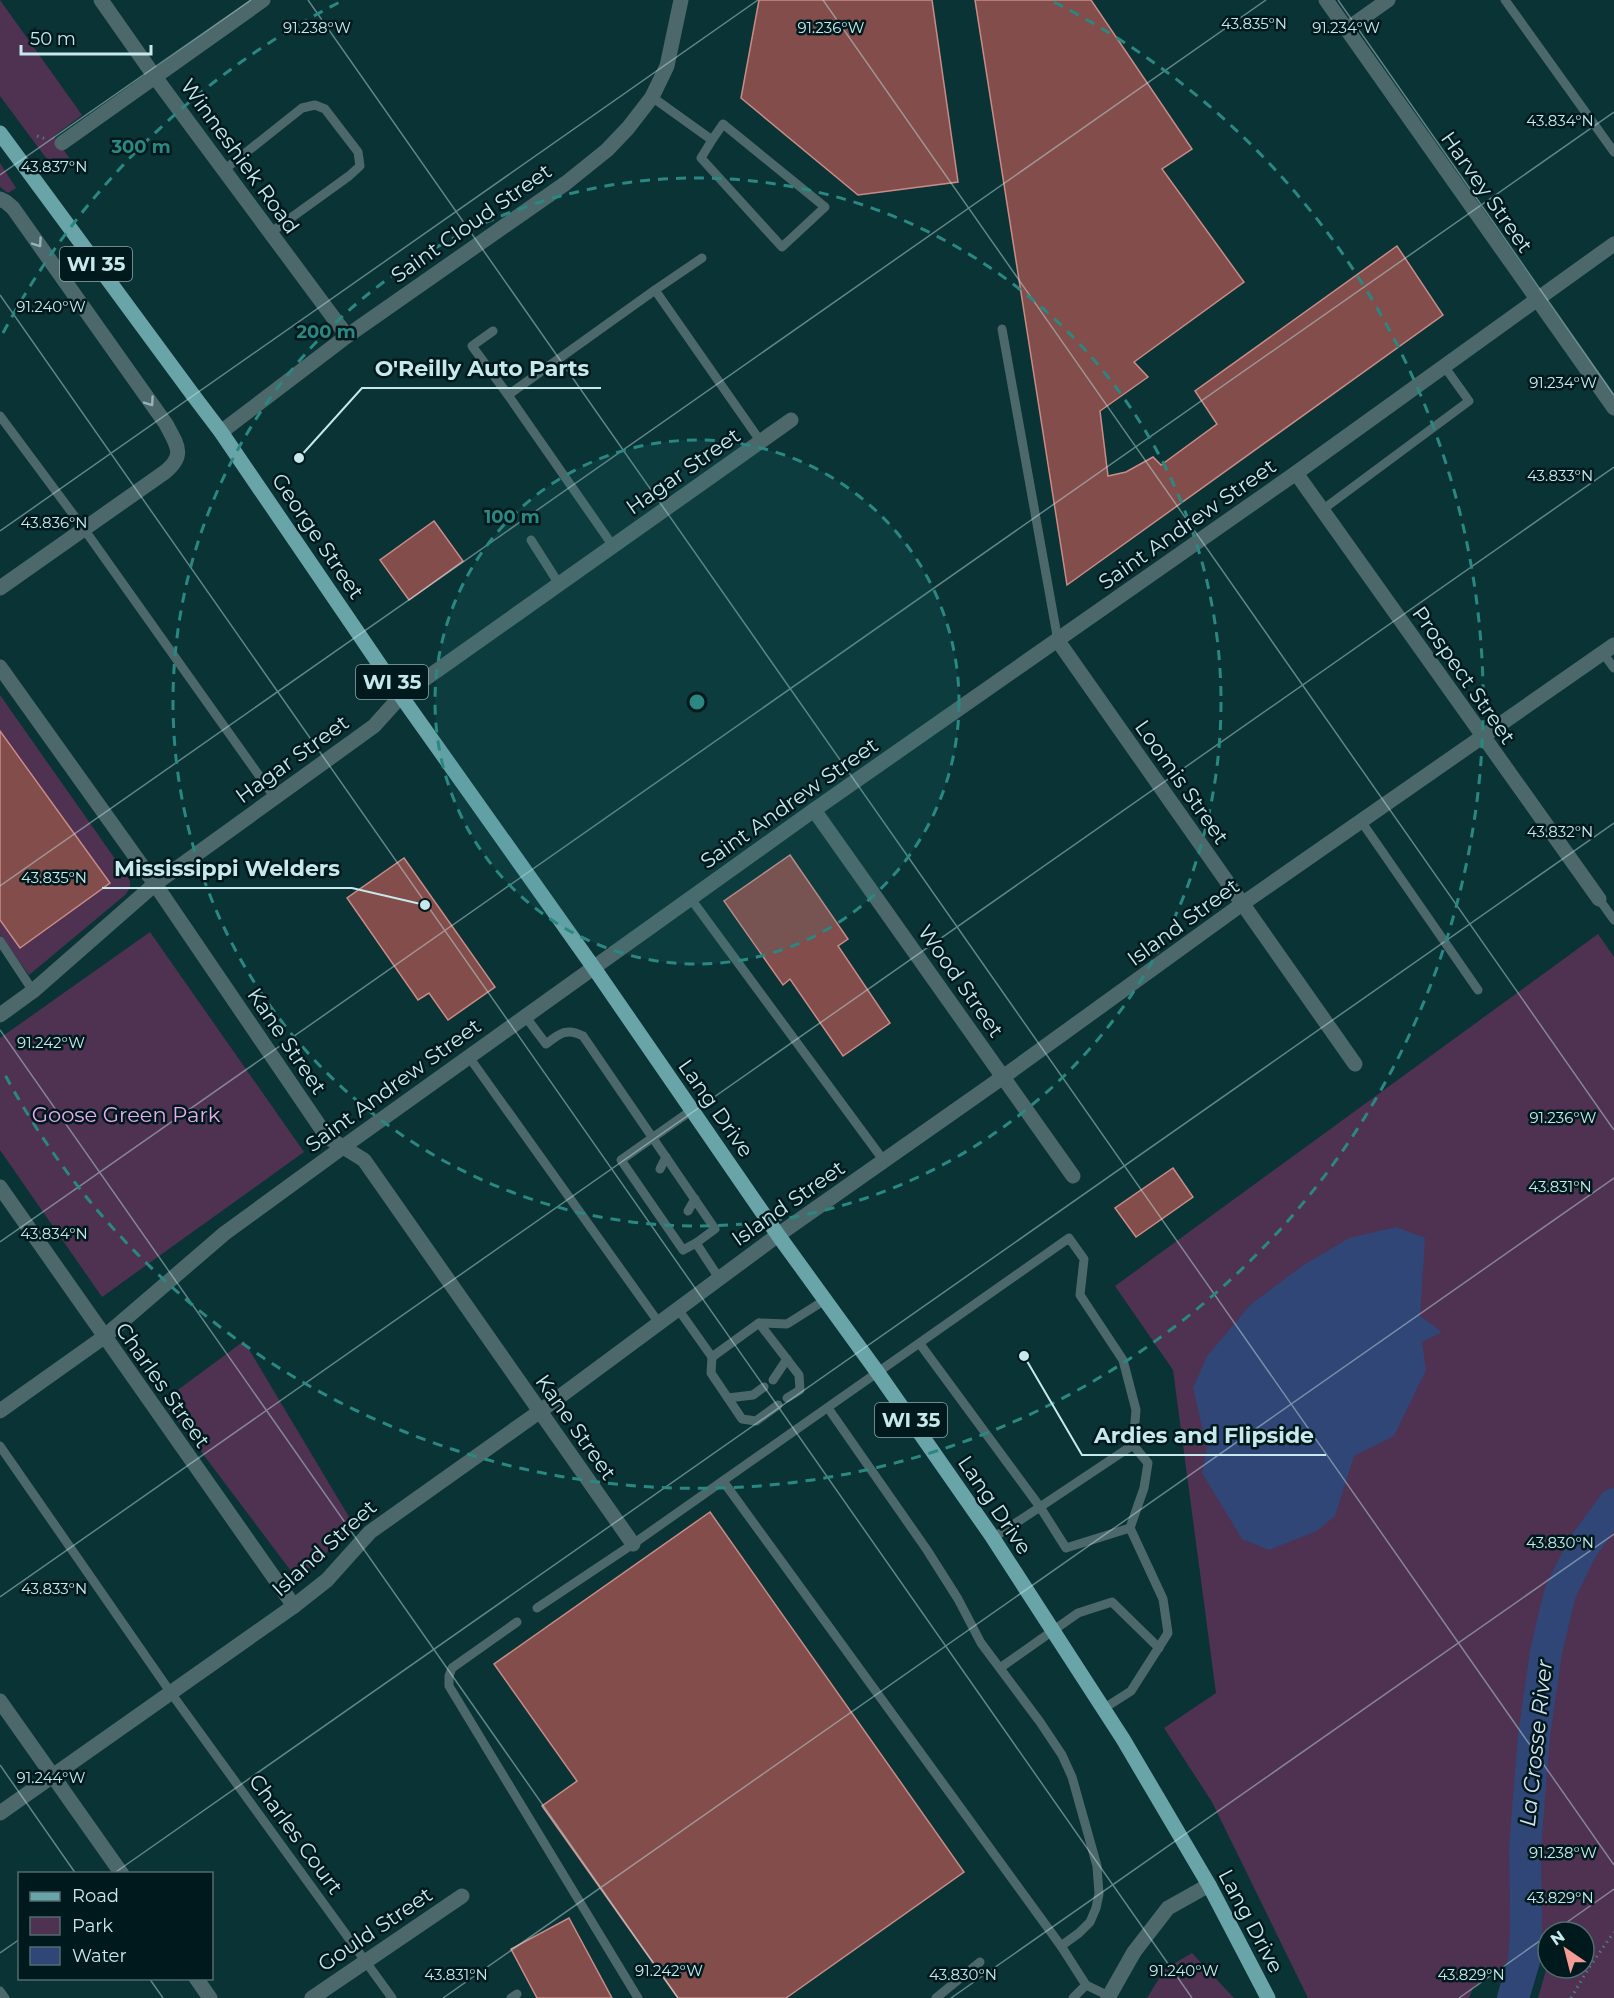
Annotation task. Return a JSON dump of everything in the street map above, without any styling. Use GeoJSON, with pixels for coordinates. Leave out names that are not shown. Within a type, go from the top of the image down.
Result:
{"type":"FeatureCollection","features":[{"type":"Feature","properties":{"kind":"main road","name":"George Street"},"geometry":{"type":"LineString","coordinates":[[0,133],[221,432],[401,696],[594,968]]}},
{"type":"Feature","properties":{"kind":"main road","name":"Lang Drive"},"geometry":{"type":"LineString","coordinates":[[594,968],[778,1235],[878,1372],[993,1538],[1103,1709],[1209,1884],[1268,1998]]}},
{"type":"Feature","properties":{"kind":"street","name":"Winneshiek Road"},"geometry":{"type":"LineString","coordinates":[[101,0],[155,77],[347,336]]}},
{"type":"Feature","properties":{"kind":"street"},"geometry":{"type":"LineString","coordinates":[[62,143],[263,0]]}},
{"type":"Feature","properties":{"kind":"street","name":"Saint Cloud Street"},"geometry":{"type":"LineString","coordinates":[[221,432],[347,336],[566,183],[607,150],[652,97],[667,66],[681,0]]}},
{"type":"Feature","properties":{"kind":"street","name":"Harvey Street"},"geometry":{"type":"LineString","coordinates":[[1326,0],[1614,408]]}},
{"type":"Feature","properties":{"kind":"street"},"geometry":{"type":"LineString","coordinates":[[1347,29],[1388,0]]}},
{"type":"Feature","properties":{"kind":"street"},"geometry":{"type":"LineString","coordinates":[[0,200],[13,208],[166,424],[178,447],[178,456],[174,465],[0,588]]}},
{"type":"Feature","properties":{"kind":"street","name":"Saint Andrew Street"},"geometry":{"type":"LineString","coordinates":[[0,1411],[104,1337],[225,1233],[343,1147],[814,810],[1296,473],[1614,244]]}},
{"type":"Feature","properties":{"kind":"street","name":"Hagar Street"},"geometry":{"type":"LineString","coordinates":[[0,1015],[33,991],[155,884],[374,726],[401,696],[791,420]]}},
{"type":"Feature","properties":{"kind":"street","name":"Prospect Street"},"geometry":{"type":"LineString","coordinates":[[1296,473],[1599,900]]}},
{"type":"Feature","properties":{"kind":"street","name":"Loomis Street"},"geometry":{"type":"LineString","coordinates":[[1058,641],[1355,1064]]}},
{"type":"Feature","properties":{"kind":"street","name":"Island Street"},"geometry":{"type":"LineString","coordinates":[[0,1813],[294,1606],[327,1580],[370,1532],[540,1412],[778,1235],[1004,1077],[1242,904],[1609,649]]}},
{"type":"Feature","properties":{"kind":"street","name":"Kane Street"},"geometry":{"type":"LineString","coordinates":[[0,667],[155,884],[327,1137],[364,1160],[633,1544]]}},
{"type":"Feature","properties":{"kind":"street","name":"Wood Street"},"geometry":{"type":"LineString","coordinates":[[814,810],[1073,1176]]}},
{"type":"Feature","properties":{"kind":"street","name":"Charles Street"},"geometry":{"type":"LineString","coordinates":[[0,1187],[294,1606]]}},
{"type":"Feature","properties":{"kind":"street"},"geometry":{"type":"LineString","coordinates":[[0,1701],[121,1872]]}},
{"type":"Feature","properties":{"kind":"street"},"geometry":{"type":"LineString","coordinates":[[1108,1997],[1134,1952],[1168,1908],[1209,1884]]}},
{"type":"Feature","properties":{"kind":"street","name":"Gould Street"},"geometry":{"type":"LineString","coordinates":[[312,1998],[462,1896]]}},
{"type":"Feature","properties":{"kind":"street"},"geometry":{"type":"LineString","coordinates":[[197,1980],[210,1998]]}},
{"type":"Feature","properties":{"kind":"lane"},"geometry":{"type":"LineString","coordinates":[[1505,0],[1614,153]]}},
{"type":"Feature","properties":{"kind":"lane"},"geometry":{"type":"LineString","coordinates":[[652,97],[712,140]]}},
{"type":"Feature","properties":{"kind":"lane"},"geometry":{"type":"LineString","coordinates":[[224,170],[302,108],[315,105],[325,109],[358,152],[360,166],[270,233]]}},
{"type":"Feature","properties":{"kind":"lane"},"geometry":{"type":"LineString","coordinates":[[723,124],[825,207],[782,247],[701,158],[712,140],[723,124]]}},
{"type":"Feature","properties":{"kind":"lane"},"geometry":{"type":"LineString","coordinates":[[508,395],[702,258]]}},
{"type":"Feature","properties":{"kind":"lane"},"geometry":{"type":"LineString","coordinates":[[655,290],[761,442]]}},
{"type":"Feature","properties":{"kind":"lane"},"geometry":{"type":"LineString","coordinates":[[1002,329],[1058,641]]}},
{"type":"Feature","properties":{"kind":"lane"},"geometry":{"type":"LineString","coordinates":[[493,331],[472,346],[613,546]]}},
{"type":"Feature","properties":{"kind":"lane"},"geometry":{"type":"LineString","coordinates":[[1322,510],[1469,401],[1444,366]]}},
{"type":"Feature","properties":{"kind":"lane"},"geometry":{"type":"LineString","coordinates":[[0,416],[84,529],[274,798]]}},
{"type":"Feature","properties":{"kind":"lane"},"geometry":{"type":"LineString","coordinates":[[531,540],[559,584]]}},
{"type":"Feature","properties":{"kind":"lane"},"geometry":{"type":"LineString","coordinates":[[1609,649],[1614,668]]}},
{"type":"Feature","properties":{"kind":"lane"},"geometry":{"type":"LineString","coordinates":[[1361,821],[1478,990]]}},
{"type":"Feature","properties":{"kind":"lane"},"geometry":{"type":"LineString","coordinates":[[691,899],[884,1161]]}},
{"type":"Feature","properties":{"kind":"lane"},"geometry":{"type":"LineString","coordinates":[[1599,900],[1614,920]]}},
{"type":"Feature","properties":{"kind":"lane"},"geometry":{"type":"LineString","coordinates":[[0,941],[33,991]]}},
{"type":"Feature","properties":{"kind":"lane"},"geometry":{"type":"LineString","coordinates":[[525,1016],[546,1044],[567,1031],[583,1036],[653,1137],[715,1228],[683,1250],[676,1233],[662,1212],[621,1160],[653,1137],[692,1110]]}},
{"type":"Feature","properties":{"kind":"lane"},"geometry":{"type":"LineString","coordinates":[[469,1057],[659,1323]]}},
{"type":"Feature","properties":{"kind":"lane"},"geometry":{"type":"LineString","coordinates":[[660,1169],[666,1157]]}},
{"type":"Feature","properties":{"kind":"lane"},"geometry":{"type":"LineString","coordinates":[[674,1188],[680,1177]]}},
{"type":"Feature","properties":{"kind":"lane"},"geometry":{"type":"LineString","coordinates":[[688,1211],[695,1199]]}},
{"type":"Feature","properties":{"kind":"lane"},"geometry":{"type":"LineString","coordinates":[[537,1608],[633,1544],[1069,1238],[1084,1259],[1080,1295],[1123,1360],[1136,1410],[1133,1445],[1148,1463],[1144,1488],[1130,1528],[1163,1599],[1168,1633],[1131,1691],[1103,1709]]}},
{"type":"Feature","properties":{"kind":"lane"},"geometry":{"type":"LineString","coordinates":[[696,1243],[719,1278]]}},
{"type":"Feature","properties":{"kind":"lane"},"geometry":{"type":"LineString","coordinates":[[712,1357],[759,1323],[787,1324],[825,1300]]}},
{"type":"Feature","properties":{"kind":"lane"},"geometry":{"type":"LineString","coordinates":[[678,1309],[712,1357],[711,1373],[742,1419],[756,1422],[778,1405]]}},
{"type":"Feature","properties":{"kind":"lane"},"geometry":{"type":"LineString","coordinates":[[759,1323],[799,1375],[800,1390],[787,1398]]}},
{"type":"Feature","properties":{"kind":"lane"},"geometry":{"type":"LineString","coordinates":[[920,1344],[1040,1507],[1066,1548],[1130,1528]]}},
{"type":"Feature","properties":{"kind":"lane"},"geometry":{"type":"LineString","coordinates":[[773,1380],[787,1359]]}},
{"type":"Feature","properties":{"kind":"lane"},"geometry":{"type":"LineString","coordinates":[[728,1398],[753,1395],[764,1387]]}},
{"type":"Feature","properties":{"kind":"lane"},"geometry":{"type":"LineString","coordinates":[[828,1408],[927,1550],[958,1599],[981,1643],[1062,1755],[1072,1777],[1097,1866],[1099,1894],[1090,1922],[1061,1946]]}},
{"type":"Feature","properties":{"kind":"lane"},"geometry":{"type":"LineString","coordinates":[[993,1538],[1133,1445]]}},
{"type":"Feature","properties":{"kind":"lane","name":"Charles Court"},"geometry":{"type":"LineString","coordinates":[[0,1446],[171,1693],[392,1998]]}},
{"type":"Feature","properties":{"kind":"lane"},"geometry":{"type":"LineString","coordinates":[[723,1481],[1061,1946],[1086,1985],[1108,1997]]}},
{"type":"Feature","properties":{"kind":"lane"},"geometry":{"type":"LineString","coordinates":[[1000,1668],[1078,1613],[1112,1602],[1159,1648]]}},
{"type":"Feature","properties":{"kind":"lane"},"geometry":{"type":"LineString","coordinates":[[517,1622],[452,1668],[449,1686],[638,1998]]}},
{"type":"Feature","properties":{"kind":"lane"},"geometry":{"type":"LineString","coordinates":[[936,1998],[980,1962]]}},
{"type":"Feature","properties":{"kind":"lane"},"geometry":{"type":"LineString","coordinates":[[1073,1998],[1086,1985]]}},
{"type":"Feature","properties":{"kind":"lane"},"geometry":{"type":"LineString","coordinates":[[0,1992],[5,1998]]}},
{"type":"Feature","properties":{"kind":"path"},"geometry":{"type":"LineString","coordinates":[[1571,1998],[1614,1932]]}},
{"type":"Feature","properties":{"kind":"green space"},"geometry":{"type":"Polygon","coordinates":[[[0,0],[82,115],[54,136],[70,159],[55,170],[0,96],[0,0]]]}},
{"type":"Feature","properties":{"kind":"green space"},"geometry":{"type":"Polygon","coordinates":[[[0,163],[16,188],[8,193],[0,187],[0,163]]]}},
{"type":"Feature","properties":{"kind":"green space"},"geometry":{"type":"Polygon","coordinates":[[[0,695],[130,881],[130,888],[125,895],[29,975],[0,935],[0,695]]]}},
{"type":"Feature","properties":{"kind":"green space","name":"Goose Green Park"},"geometry":{"type":"Polygon","coordinates":[[[150,932],[304,1152],[102,1297],[0,1150],[0,1038],[150,932]]]}},
{"type":"Feature","properties":{"kind":"green space"},"geometry":{"type":"Polygon","coordinates":[[[1598,934],[1614,957],[1614,1998],[1538,1998],[1543,1980],[1596,1980],[1596,1920],[1536,1920],[1536,1941],[1473,1988],[1469,1998],[1308,1998],[1212,1802],[1164,1728],[1216,1693],[1173,1370],[1115,1286],[1598,934]]]}},
{"type":"Feature","properties":{"kind":"green space"},"geometry":{"type":"Polygon","coordinates":[[[244,1341],[355,1527],[297,1579],[163,1401],[244,1341]]]}},
{"type":"Feature","properties":{"kind":"green space"},"geometry":{"type":"Polygon","coordinates":[[[1192,1953],[1234,1998],[1147,1998],[1165,1969],[1192,1953]]]}},
{"type":"Feature","properties":{"kind":"water"},"geometry":{"type":"Polygon","coordinates":[[[1396,1227],[1425,1238],[1420,1316],[1442,1332],[1422,1342],[1426,1370],[1394,1436],[1354,1456],[1335,1516],[1317,1531],[1269,1550],[1242,1539],[1202,1473],[1207,1448],[1193,1388],[1207,1356],[1250,1305],[1302,1266],[1349,1238],[1396,1227]]]}},
{"type":"Feature","properties":{"kind":"building"},"geometry":{"type":"Polygon","coordinates":[[[759,0],[932,0],[958,182],[858,195],[741,98],[759,0]]]}},
{"type":"Feature","properties":{"kind":"building"},"geometry":{"type":"Polygon","coordinates":[[[975,0],[1091,0],[1192,149],[1162,169],[1244,282],[1134,362],[1148,377],[1100,411],[1108,476],[1126,472],[1153,457],[1161,465],[1217,424],[1195,391],[1397,246],[1443,315],[1067,585],[975,0]]]}},
{"type":"Feature","properties":{"kind":"building"},"geometry":{"type":"Polygon","coordinates":[[[434,521],[463,561],[409,600],[380,560],[434,521]]]}},
{"type":"Feature","properties":{"kind":"building"},"geometry":{"type":"Polygon","coordinates":[[[0,731],[110,883],[20,948],[0,920],[0,731]]]}},
{"type":"Feature","properties":{"kind":"building"},"geometry":{"type":"Polygon","coordinates":[[[790,855],[848,939],[838,946],[890,1023],[843,1056],[790,979],[783,985],[724,901],[790,855]]]}},
{"type":"Feature","properties":{"kind":"building"},"geometry":{"type":"Polygon","coordinates":[[[404,858],[495,987],[448,1020],[429,993],[418,1000],[347,898],[404,858]]]}},
{"type":"Feature","properties":{"kind":"building"},"geometry":{"type":"Polygon","coordinates":[[[1173,1168],[1193,1197],[1136,1237],[1115,1208],[1173,1168]]]}},
{"type":"Feature","properties":{"kind":"building"},"geometry":{"type":"Polygon","coordinates":[[[710,1512],[964,1872],[786,1998],[678,1998],[542,1806],[577,1781],[494,1664],[710,1512]]]}},
{"type":"Feature","properties":{"kind":"building"},"geometry":{"type":"Polygon","coordinates":[[[569,1918],[612,1998],[537,1998],[511,1949],[569,1918]]]}},
{"type":"Feature","properties":{"kind":"waterway","name":"La Crosse River"},"geometry":{"type":"LineString","coordinates":[[1513,1998],[1524,1961],[1525,1848],[1534,1736],[1546,1652],[1560,1593],[1582,1548],[1614,1504]]}},
{"type":"Feature","properties":{"kind":"place","name":"O'Reilly Auto Parts"},"geometry":{"type":"Point","coordinates":[299,458]}},
{"type":"Feature","properties":{"kind":"place","name":"Mississippi Welders"},"geometry":{"type":"Point","coordinates":[425,905]}},
{"type":"Feature","properties":{"kind":"place","name":"Ardies and Flipside"},"geometry":{"type":"Point","coordinates":[1024,1356]}}]}
